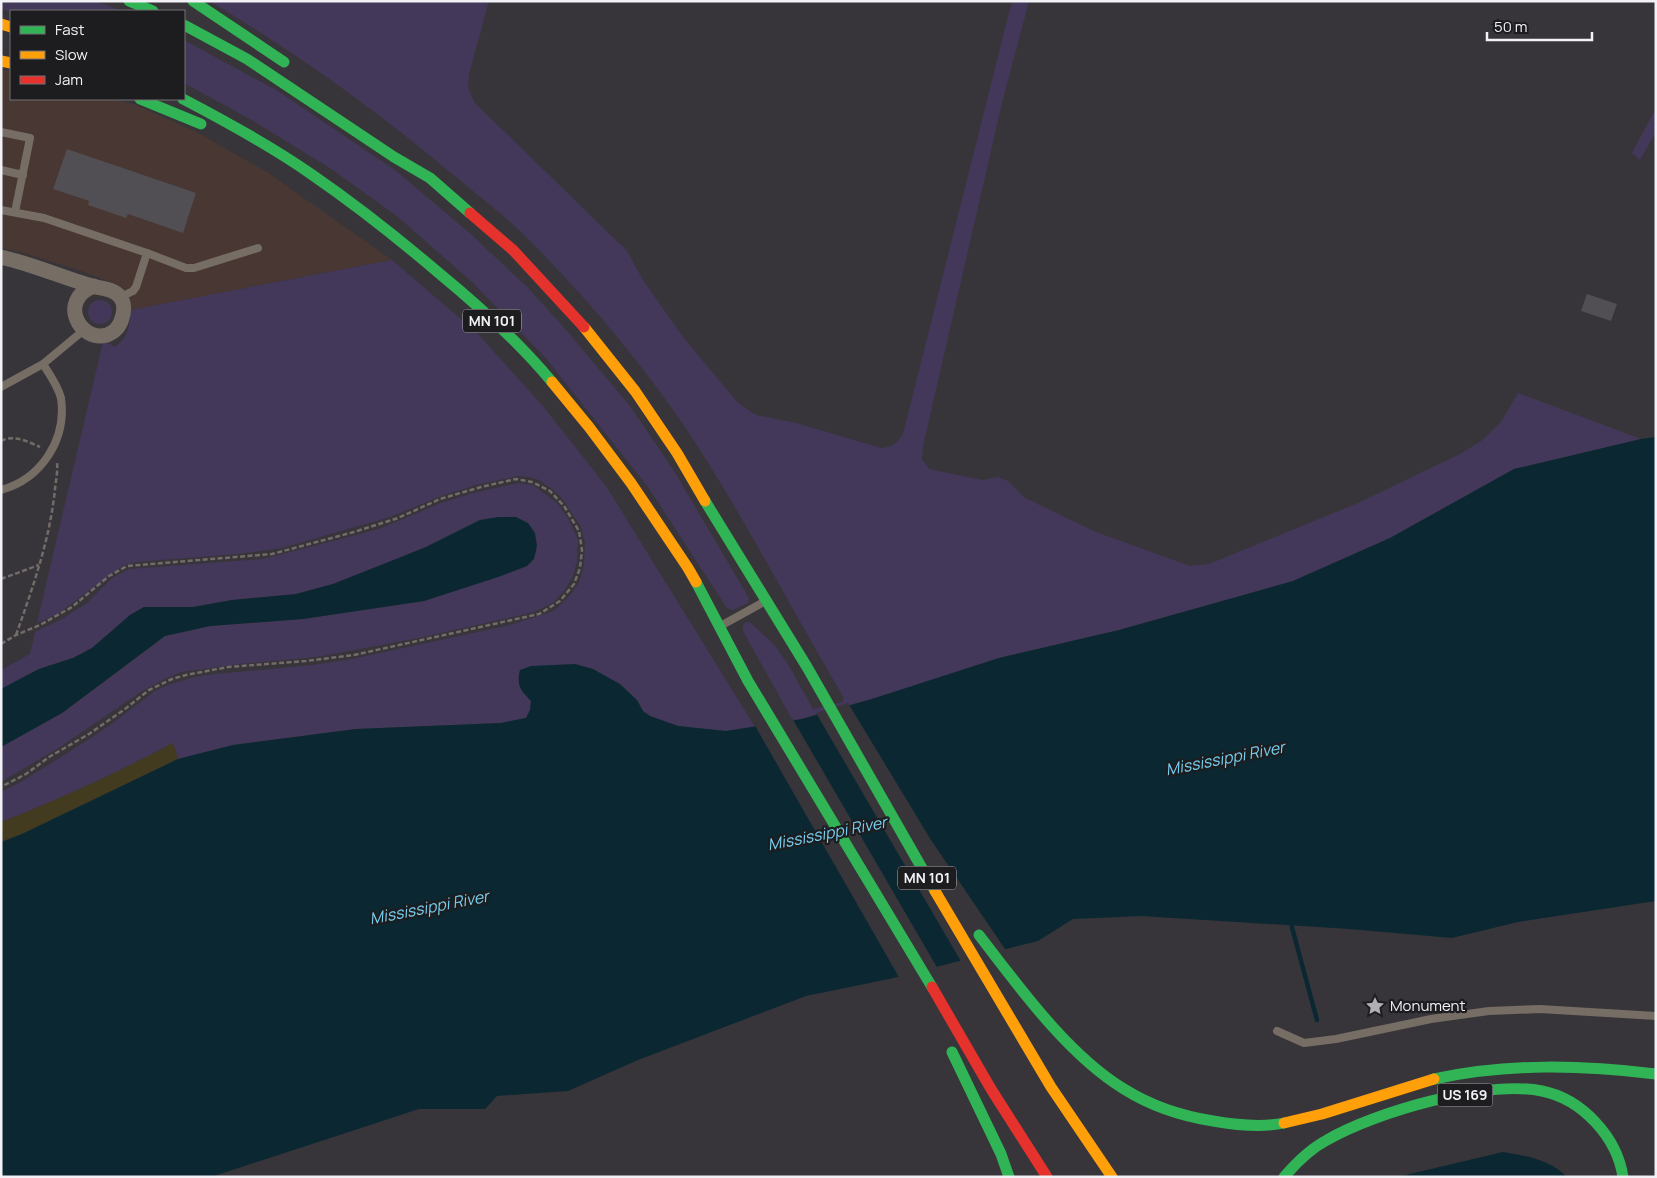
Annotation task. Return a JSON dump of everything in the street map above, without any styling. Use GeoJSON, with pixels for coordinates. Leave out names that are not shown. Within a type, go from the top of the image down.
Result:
{"type":"FeatureCollection","features":[{"type":"Feature","properties":{"kind":"highway"},"geometry":{"type":"LineString","coordinates":[[129,1],[151,10]]}},
{"type":"Feature","properties":{"kind":"highway"},"geometry":{"type":"LineString","coordinates":[[193,1],[294,70]]}},
{"type":"Feature","properties":{"kind":"highway","name":"MN 101"},"geometry":{"type":"LineString","coordinates":[[185,26],[248,59],[394,157],[430,178],[513,250],[578,319],[635,391],[677,453],[807,667],[904,839],[1051,1087],[1112,1177]]}},
{"type":"Feature","properties":{"kind":"highway"},"geometry":{"type":"LineString","coordinates":[[143,100],[190,118],[215,132]]}},
{"type":"Feature","properties":{"kind":"highway","name":"MN 101"},"geometry":{"type":"LineString","coordinates":[[184,100],[228,122],[310,173],[392,233],[470,299],[534,360],[590,427],[631,483],[688,568],[748,681],[991,1089],[1047,1177]]}},
{"type":"Feature","properties":{"kind":"highway"},"geometry":{"type":"LineString","coordinates":[[368,127],[394,157]]}},
{"type":"Feature","properties":{"kind":"highway"},"geometry":{"type":"LineString","coordinates":[[258,153],[283,166],[392,233]]}},
{"type":"Feature","properties":{"kind":"highway"},"geometry":{"type":"LineString","coordinates":[[904,839],[959,910]]}},
{"type":"Feature","properties":{"kind":"highway"},"geometry":{"type":"LineString","coordinates":[[895,925],[940,1024]]}},
{"type":"Feature","properties":{"kind":"highway"},"geometry":{"type":"LineString","coordinates":[[971,925],[1020,988],[1089,1063],[1128,1092],[1173,1112],[1202,1120],[1252,1125],[1272,1125],[1290,1122],[1402,1088],[1497,1068],[1595,1067],[1656,1074]]}},
{"type":"Feature","properties":{"kind":"highway"},"geometry":{"type":"LineString","coordinates":[[948,1042],[1010,1177]]}},
{"type":"Feature","properties":{"kind":"highway","name":"US 169"},"geometry":{"type":"LineString","coordinates":[[1284,1177],[1309,1151],[1327,1139],[1354,1127],[1444,1098],[1500,1089],[1523,1088],[1560,1097],[1576,1106],[1592,1120],[1606,1134],[1615,1151],[1623,1177]]}},
{"type":"Feature","properties":{"kind":"street"},"geometry":{"type":"LineString","coordinates":[[1,257],[114,291],[121,297],[124,312],[116,330],[107,335],[99,335],[84,330],[76,318],[74,308],[78,296],[84,290],[94,286]]}},
{"type":"Feature","properties":{"kind":"lane"},"geometry":{"type":"LineString","coordinates":[[1,132],[30,138],[15,212]]}},
{"type":"Feature","properties":{"kind":"lane"},"geometry":{"type":"LineString","coordinates":[[1,170],[23,174]]}},
{"type":"Feature","properties":{"kind":"lane"},"geometry":{"type":"LineString","coordinates":[[1,210],[44,218],[186,268],[194,268],[258,248]]}},
{"type":"Feature","properties":{"kind":"lane"},"geometry":{"type":"LineString","coordinates":[[121,297],[133,291],[136,287],[147,254]]}},
{"type":"Feature","properties":{"kind":"lane"},"geometry":{"type":"LineString","coordinates":[[1,387],[43,364],[84,330]]}},
{"type":"Feature","properties":{"kind":"lane"},"geometry":{"type":"LineString","coordinates":[[1,490],[14,487],[39,469],[51,451],[58,433],[61,415],[60,397],[54,380],[43,364]]}},
{"type":"Feature","properties":{"kind":"lane"},"geometry":{"type":"LineString","coordinates":[[719,626],[766,601]]}},
{"type":"Feature","properties":{"kind":"lane"},"geometry":{"type":"LineString","coordinates":[[1276,1031],[1304,1044],[1431,1019],[1489,1011],[1540,1009],[1656,1016]]}},
{"type":"Feature","properties":{"kind":"path"},"geometry":{"type":"LineString","coordinates":[[1,441],[17,438],[26,440],[51,451],[58,463],[54,504],[39,565],[16,635]]}},
{"type":"Feature","properties":{"kind":"path"},"geometry":{"type":"LineString","coordinates":[[1,644],[16,635],[40,626],[72,607],[109,576],[127,566],[272,554],[398,518],[440,499],[516,479],[532,482],[550,491],[564,506],[579,531],[582,550],[580,568],[574,584],[560,601],[539,614],[354,655],[228,667],[172,679],[149,690],[125,710],[89,734],[1,788]]}},
{"type":"Feature","properties":{"kind":"path"},"geometry":{"type":"LineString","coordinates":[[1,579],[39,565]]}},
{"type":"Feature","properties":{"kind":"shaded area"},"geometry":{"type":"Polygon","coordinates":[[[1,1],[96,1],[119,10],[10,10],[10,12],[1,9],[1,1]]]}},
{"type":"Feature","properties":{"kind":"shaded area"},"geometry":{"type":"Polygon","coordinates":[[[209,1],[489,1],[469,74],[468,87],[474,102],[627,251],[643,280],[683,337],[738,403],[756,415],[796,423],[881,448],[894,444],[903,434],[1012,1],[1029,1],[1002,103],[923,446],[922,459],[929,469],[982,480],[998,477],[1008,481],[1025,498],[1096,532],[1190,566],[1209,564],[1358,503],[1460,454],[1481,441],[1501,422],[1518,393],[1641,439],[1514,469],[1390,538],[1293,581],[1119,630],[999,658],[875,698],[793,721],[743,631],[743,626],[746,622],[751,623],[775,646],[788,664],[813,709],[842,702],[844,698],[746,525],[705,457],[665,399],[627,349],[565,278],[522,233],[498,212],[367,106],[305,62],[209,1]]]}},
{"type":"Feature","properties":{"kind":"shaded area"},"geometry":{"type":"Polygon","coordinates":[[[185,41],[276,90],[395,170],[472,235],[529,289],[630,406],[674,471],[749,598],[748,603],[733,610],[727,608],[648,487],[545,357],[472,282],[398,217],[333,170],[255,122],[185,84],[185,41]]]}},
{"type":"Feature","properties":{"kind":"shaded area"},"geometry":{"type":"Polygon","coordinates":[[[1,69],[10,71],[10,100],[118,100],[136,105],[195,131],[267,172],[392,260],[130,310],[124,291],[116,284],[27,254],[1,248],[1,69]]]}},
{"type":"Feature","properties":{"kind":"shaded area"},"geometry":{"type":"Polygon","coordinates":[[[1656,108],[1656,132],[1640,160],[1632,153],[1656,108]]]}},
{"type":"Feature","properties":{"kind":"shaded area"},"geometry":{"type":"Polygon","coordinates":[[[392,260],[477,333],[542,405],[606,486],[755,727],[726,731],[678,726],[650,716],[643,711],[637,700],[520,689],[531,701],[530,710],[526,718],[501,723],[356,729],[233,745],[178,759],[173,743],[88,785],[1,822],[1,792],[21,782],[88,740],[155,691],[168,685],[194,677],[215,674],[313,665],[352,659],[506,626],[554,611],[572,593],[579,582],[584,565],[585,543],[581,527],[561,497],[552,489],[539,480],[518,476],[476,485],[441,496],[390,517],[282,548],[238,554],[135,562],[122,566],[59,613],[37,623],[103,342],[114,347],[119,344],[129,326],[130,310],[392,260]]]}},
{"type":"Feature","properties":{"kind":"shaded area"},"geometry":{"type":"Polygon","coordinates":[[[100,300],[105,301],[111,307],[111,317],[105,323],[100,324],[95,323],[89,317],[88,312],[89,307],[95,301],[100,300]]]}},
{"type":"Feature","properties":{"kind":"shaded area"},"geometry":{"type":"Polygon","coordinates":[[[518,483],[533,485],[558,504],[569,520],[578,540],[577,561],[573,576],[564,591],[554,602],[534,612],[419,638],[317,657],[239,664],[181,672],[142,691],[60,747],[1,782],[1,747],[62,713],[165,636],[210,626],[303,619],[424,601],[527,566],[480,520],[396,560],[333,584],[296,594],[232,600],[193,607],[144,607],[130,615],[92,648],[73,658],[39,669],[1,689],[1,670],[30,654],[35,632],[62,619],[87,603],[112,578],[129,569],[263,559],[379,529],[441,503],[473,493],[518,483]]]}},
{"type":"Feature","properties":{"kind":"sand"},"geometry":{"type":"Polygon","coordinates":[[[173,743],[178,759],[22,834],[1,842],[1,822],[88,785],[173,743]]]}},
{"type":"Feature","properties":{"kind":"water","name":"Mississippi River"},"geometry":{"type":"Polygon","coordinates":[[[1656,437],[1656,901],[1518,922],[1452,938],[1349,929],[1141,916],[1073,919],[1038,941],[889,979],[806,996],[638,1060],[568,1091],[497,1096],[485,1109],[419,1109],[211,1177],[1,1177],[1,842],[22,834],[178,759],[233,745],[356,729],[501,723],[526,718],[530,710],[531,701],[520,687],[519,675],[520,670],[531,666],[575,664],[593,669],[620,684],[637,700],[643,711],[650,716],[678,726],[726,731],[802,719],[875,698],[999,658],[1119,630],[1293,581],[1390,538],[1514,469],[1656,437]]]}},
{"type":"Feature","properties":{"kind":"water"},"geometry":{"type":"Polygon","coordinates":[[[516,517],[528,523],[535,533],[537,546],[534,559],[527,566],[424,601],[303,619],[210,626],[165,636],[62,713],[1,747],[1,689],[39,669],[73,658],[92,648],[130,615],[144,607],[193,607],[232,600],[296,594],[333,584],[426,547],[480,520],[516,517]]]}},
{"type":"Feature","properties":{"kind":"water"},"geometry":{"type":"Polygon","coordinates":[[[1503,1152],[1545,1162],[1567,1177],[1397,1177],[1503,1152]]]}},
{"type":"Feature","properties":{"kind":"pier"},"geometry":{"type":"Polygon","coordinates":[[[848,703],[931,840],[1007,952],[962,963],[816,713],[848,703]]]}},
{"type":"Feature","properties":{"kind":"pier"},"geometry":{"type":"Polygon","coordinates":[[[792,718],[938,969],[900,979],[754,724],[792,718]]]}},
{"type":"Feature","properties":{"kind":"building"},"geometry":{"type":"Polygon","coordinates":[[[67,149],[196,193],[183,233],[128,214],[126,218],[88,205],[89,201],[53,189],[67,149]]]}},
{"type":"Feature","properties":{"kind":"building"},"geometry":{"type":"Polygon","coordinates":[[[1587,294],[1617,304],[1611,321],[1581,311],[1587,294]]]}},
{"type":"Feature","properties":{"kind":"waterway"},"geometry":{"type":"LineString","coordinates":[[1290,920],[1317,1020]]}},
{"type":"Feature","properties":{"kind":"traffic: fast"},"geometry":{"type":"LineString","coordinates":[[129,1],[151,10]]}},
{"type":"Feature","properties":{"kind":"traffic: fast"},"geometry":{"type":"LineString","coordinates":[[193,1],[284,62]]}},
{"type":"Feature","properties":{"kind":"traffic: fast"},"geometry":{"type":"LineString","coordinates":[[185,26],[247,59],[394,157],[430,178],[470,213]]}},
{"type":"Feature","properties":{"kind":"traffic: fast"},"geometry":{"type":"LineString","coordinates":[[142,100],[201,124]]}},
{"type":"Feature","properties":{"kind":"traffic: fast"},"geometry":{"type":"LineString","coordinates":[[185,100],[232,125],[280,154],[361,210],[455,286],[484,312],[513,339],[552,382]]}},
{"type":"Feature","properties":{"kind":"traffic: fast"},"geometry":{"type":"LineString","coordinates":[[705,501],[807,667],[935,891]]}},
{"type":"Feature","properties":{"kind":"traffic: fast"},"geometry":{"type":"LineString","coordinates":[[696,582],[748,681],[932,987]]}},
{"type":"Feature","properties":{"kind":"traffic: fast"},"geometry":{"type":"LineString","coordinates":[[979,935],[1028,998],[1064,1039],[1103,1075],[1124,1089],[1156,1105],[1201,1119],[1248,1125],[1284,1123]]}},
{"type":"Feature","properties":{"kind":"traffic: fast"},"geometry":{"type":"LineString","coordinates":[[952,1052],[1001,1154],[1009,1177]]}},
{"type":"Feature","properties":{"kind":"traffic: fast"},"geometry":{"type":"LineString","coordinates":[[1434,1079],[1489,1070],[1545,1067],[1572,1067],[1656,1074]]}},
{"type":"Feature","properties":{"kind":"traffic: fast"},"geometry":{"type":"LineString","coordinates":[[1284,1177],[1304,1157],[1321,1144],[1348,1129],[1373,1119],[1401,1109],[1462,1094],[1519,1089],[1542,1091],[1557,1095],[1584,1111],[1605,1134],[1619,1162],[1623,1177]]}},
{"type":"Feature","properties":{"kind":"traffic: slow"},"geometry":{"type":"LineString","coordinates":[[1,24],[10,27]]}},
{"type":"Feature","properties":{"kind":"traffic: slow"},"geometry":{"type":"LineString","coordinates":[[1,61],[10,63]]}},
{"type":"Feature","properties":{"kind":"traffic: slow"},"geometry":{"type":"LineString","coordinates":[[584,327],[635,391],[677,453],[705,501]]}},
{"type":"Feature","properties":{"kind":"traffic: slow"},"geometry":{"type":"LineString","coordinates":[[552,382],[631,483],[696,582]]}},
{"type":"Feature","properties":{"kind":"traffic: slow"},"geometry":{"type":"LineString","coordinates":[[935,891],[1051,1087],[1112,1177]]}},
{"type":"Feature","properties":{"kind":"traffic: slow"},"geometry":{"type":"LineString","coordinates":[[1284,1123],[1322,1114],[1434,1079]]}},
{"type":"Feature","properties":{"kind":"traffic: jam"},"geometry":{"type":"LineString","coordinates":[[470,213],[513,250],[584,327]]}},
{"type":"Feature","properties":{"kind":"traffic: jam"},"geometry":{"type":"LineString","coordinates":[[932,987],[991,1089],[1047,1177]]}},
{"type":"Feature","properties":{"kind":"place","name":"Monument"},"geometry":{"type":"Point","coordinates":[1375,1006]}}]}
